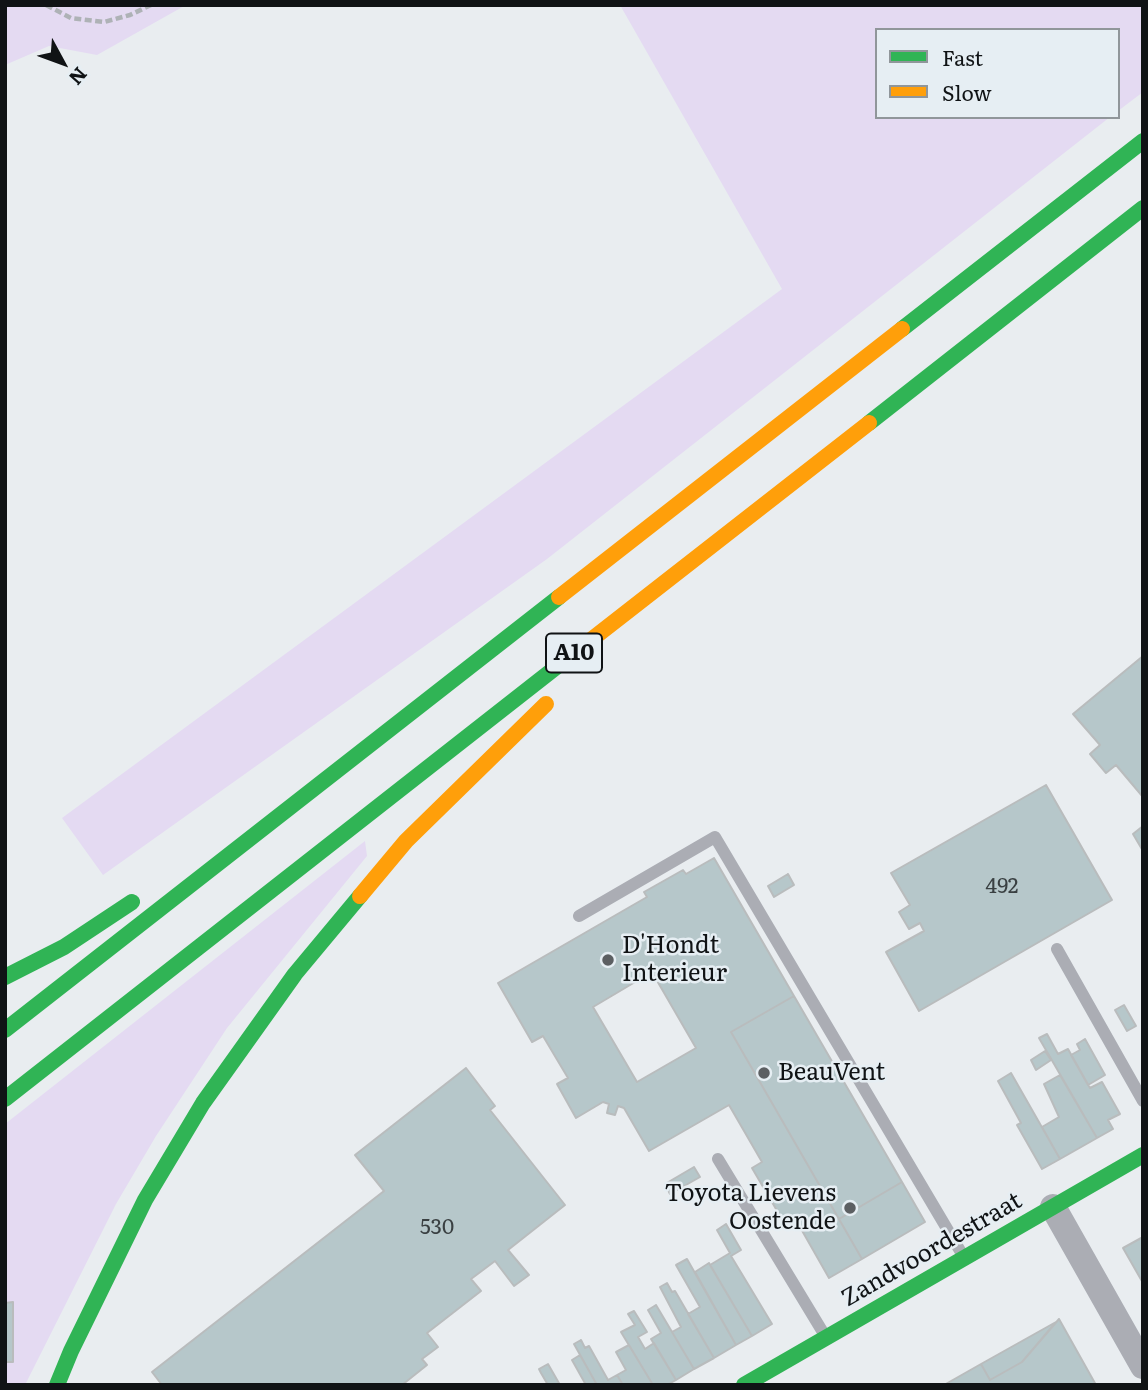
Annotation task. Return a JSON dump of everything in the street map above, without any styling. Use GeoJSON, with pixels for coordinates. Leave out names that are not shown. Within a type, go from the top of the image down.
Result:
{"type":"FeatureCollection","features":[{"type":"Feature","properties":{"kind":"main road","name":"A10"},"geometry":{"type":"LineString","coordinates":[[5,1030],[1143,141]]}},
{"type":"Feature","properties":{"kind":"main road","name":"A10"},"geometry":{"type":"LineString","coordinates":[[5,1099],[1143,208]]}},
{"type":"Feature","properties":{"kind":"main road","name":"A10"},"geometry":{"type":"LineString","coordinates":[[612,643],[782,491]]}},
{"type":"Feature","properties":{"kind":"main road","name":"A10"},"geometry":{"type":"LineString","coordinates":[[57,1385],[145,1200],[203,1103],[295,974],[406,841],[553,697]]}},
{"type":"Feature","properties":{"kind":"main road","name":"A10"},"geometry":{"type":"LineString","coordinates":[[198,860],[354,757]]}},
{"type":"Feature","properties":{"kind":"main road"},"geometry":{"type":"LineString","coordinates":[[5,977],[64,947],[142,896]]}},
{"type":"Feature","properties":{"kind":"main road","name":"Zandvoordestraat"},"geometry":{"type":"LineString","coordinates":[[744,1385],[1143,1155]]}},
{"type":"Feature","properties":{"kind":"street"},"geometry":{"type":"LineString","coordinates":[[1053,1207],[1143,1366]]}},
{"type":"Feature","properties":{"kind":"lane"},"geometry":{"type":"LineString","coordinates":[[579,916],[715,837],[964,1258]]}},
{"type":"Feature","properties":{"kind":"lane"},"geometry":{"type":"LineString","coordinates":[[1057,949],[1143,1101]]}},
{"type":"Feature","properties":{"kind":"lane"},"geometry":{"type":"LineString","coordinates":[[718,1159],[826,1338]]}},
{"type":"Feature","properties":{"kind":"path"},"geometry":{"type":"LineString","coordinates":[[46,5],[71,18],[104,22],[130,15],[151,5]]}},
{"type":"Feature","properties":{"kind":"shaded area"},"geometry":{"type":"Polygon","coordinates":[[[5,5],[186,5],[97,55],[49,46],[5,65],[5,5]]]}},
{"type":"Feature","properties":{"kind":"shaded area"},"geometry":{"type":"Polygon","coordinates":[[[620,5],[1143,5],[1143,92],[1120,109],[1120,28],[875,28],[875,119],[1107,119],[547,559],[103,875],[62,818],[782,289],[620,5]]]}},
{"type":"Feature","properties":{"kind":"shaded area"},"geometry":{"type":"Polygon","coordinates":[[[365,841],[367,856],[227,1028],[156,1136],[116,1204],[25,1385],[5,1385],[5,1124],[365,841]]]}},
{"type":"Feature","properties":{"kind":"building"},"geometry":{"type":"Polygon","coordinates":[[[1143,656],[1143,797],[1116,765],[1106,773],[1090,754],[1100,745],[1073,714],[1143,656]]]}},
{"type":"Feature","properties":{"kind":"building"},"geometry":{"type":"Polygon","coordinates":[[[1046,785],[1112,900],[919,1011],[886,952],[924,931],[920,923],[909,929],[899,912],[910,905],[891,873],[1046,785]]]}},
{"type":"Feature","properties":{"kind":"building"},"geometry":{"type":"Polygon","coordinates":[[[1143,826],[1143,851],[1133,834],[1143,826]]]}},
{"type":"Feature","properties":{"kind":"building"},"geometry":{"type":"Polygon","coordinates":[[[714,858],[794,996],[731,1032],[862,1259],[829,1278],[796,1220],[786,1226],[752,1168],[762,1162],[729,1105],[649,1151],[624,1108],[618,1106],[615,1115],[607,1113],[609,1104],[603,1102],[576,1118],[557,1084],[568,1078],[543,1036],[532,1042],[498,983],[647,897],[644,892],[683,870],[686,874],[714,858]],[[652,972],[593,1007],[637,1082],[696,1048],[652,972]]]}},
{"type":"Feature","properties":{"kind":"building"},"geometry":{"type":"Polygon","coordinates":[[[788,874],[794,885],[774,897],[768,886],[788,874]]]}},
{"type":"Feature","properties":{"kind":"building"},"geometry":{"type":"Polygon","coordinates":[[[794,996],[902,1182],[839,1219],[731,1032],[794,996]]]}},
{"type":"Feature","properties":{"kind":"building"},"geometry":{"type":"Polygon","coordinates":[[[1124,1005],[1136,1026],[1127,1031],[1115,1010],[1124,1005]]]}},
{"type":"Feature","properties":{"kind":"building"},"geometry":{"type":"Polygon","coordinates":[[[1047,1034],[1058,1054],[1068,1049],[1090,1088],[1102,1082],[1120,1114],[1108,1120],[1113,1129],[1097,1138],[1039,1038],[1047,1034]]]}},
{"type":"Feature","properties":{"kind":"building"},"geometry":{"type":"Polygon","coordinates":[[[1085,1039],[1105,1075],[1088,1085],[1071,1055],[1080,1050],[1077,1044],[1085,1039]]]}},
{"type":"Feature","properties":{"kind":"building"},"geometry":{"type":"Polygon","coordinates":[[[1045,1051],[1051,1060],[1036,1070],[1031,1060],[1045,1051]]]}},
{"type":"Feature","properties":{"kind":"building"},"geometry":{"type":"Polygon","coordinates":[[[466,1068],[495,1106],[490,1110],[565,1205],[508,1250],[529,1275],[514,1286],[495,1261],[471,1279],[481,1291],[427,1333],[438,1347],[422,1359],[427,1365],[402,1385],[162,1385],[152,1372],[384,1191],[355,1155],[466,1068]]]}},
{"type":"Feature","properties":{"kind":"building"},"geometry":{"type":"Polygon","coordinates":[[[1011,1073],[1060,1159],[1042,1169],[1017,1125],[1021,1123],[998,1081],[1011,1073]]]}},
{"type":"Feature","properties":{"kind":"building"},"geometry":{"type":"Polygon","coordinates":[[[1060,1075],[1097,1138],[1060,1159],[1042,1127],[1059,1117],[1044,1084],[1060,1075]]]}},
{"type":"Feature","properties":{"kind":"building"},"geometry":{"type":"Polygon","coordinates":[[[694,1167],[700,1177],[670,1194],[665,1184],[694,1167]]]}},
{"type":"Feature","properties":{"kind":"building"},"geometry":{"type":"Polygon","coordinates":[[[902,1182],[925,1222],[862,1259],[839,1219],[902,1182]]]}},
{"type":"Feature","properties":{"kind":"building"},"geometry":{"type":"Polygon","coordinates":[[[726,1224],[741,1250],[731,1256],[772,1324],[752,1336],[710,1265],[730,1253],[717,1230],[726,1224]]]}},
{"type":"Feature","properties":{"kind":"building"},"geometry":{"type":"Polygon","coordinates":[[[1143,1237],[1143,1283],[1123,1248],[1143,1237]]]}},
{"type":"Feature","properties":{"kind":"building"},"geometry":{"type":"Polygon","coordinates":[[[687,1259],[736,1345],[714,1358],[688,1314],[700,1307],[676,1265],[687,1259]]]}},
{"type":"Feature","properties":{"kind":"building"},"geometry":{"type":"Polygon","coordinates":[[[709,1263],[752,1336],[736,1345],[695,1272],[709,1263]]]}},
{"type":"Feature","properties":{"kind":"building"},"geometry":{"type":"Polygon","coordinates":[[[667,1283],[672,1292],[675,1291],[714,1358],[694,1369],[672,1332],[681,1327],[660,1287],[667,1283]]]}},
{"type":"Feature","properties":{"kind":"building"},"geometry":{"type":"Polygon","coordinates":[[[13,1302],[13,1362],[5,1362],[5,1303],[13,1302]]]}},
{"type":"Feature","properties":{"kind":"building"},"geometry":{"type":"Polygon","coordinates":[[[656,1305],[694,1369],[676,1380],[651,1339],[661,1333],[648,1310],[656,1305]]]}},
{"type":"Feature","properties":{"kind":"building"},"geometry":{"type":"Polygon","coordinates":[[[634,1311],[647,1332],[638,1337],[645,1349],[654,1343],[676,1380],[667,1385],[653,1385],[621,1332],[635,1325],[628,1314],[634,1311]]]}},
{"type":"Feature","properties":{"kind":"building"},"geometry":{"type":"Polygon","coordinates":[[[1059,1319],[1096,1385],[944,1385],[981,1364],[990,1380],[1022,1362],[1059,1319]]]}},
{"type":"Feature","properties":{"kind":"building"},"geometry":{"type":"Polygon","coordinates":[[[1056,1322],[1022,1362],[990,1380],[981,1364],[1056,1322]]]}},
{"type":"Feature","properties":{"kind":"building"},"geometry":{"type":"Polygon","coordinates":[[[581,1340],[585,1348],[589,1346],[608,1380],[617,1375],[623,1385],[597,1385],[574,1344],[581,1340]]]}},
{"type":"Feature","properties":{"kind":"building"},"geometry":{"type":"Polygon","coordinates":[[[629,1345],[653,1385],[623,1385],[617,1375],[626,1370],[616,1352],[629,1345]]]}},
{"type":"Feature","properties":{"kind":"building"},"geometry":{"type":"Polygon","coordinates":[[[580,1355],[597,1385],[586,1385],[572,1360],[580,1355]]]}},
{"type":"Feature","properties":{"kind":"building"},"geometry":{"type":"Polygon","coordinates":[[[548,1364],[560,1385],[548,1385],[541,1373],[539,1369],[548,1364]]]}},
{"type":"Feature","properties":{"kind":"traffic: fast"},"geometry":{"type":"LineString","coordinates":[[902,329],[1143,141]]}},
{"type":"Feature","properties":{"kind":"traffic: fast"},"geometry":{"type":"LineString","coordinates":[[869,423],[1143,208]]}},
{"type":"Feature","properties":{"kind":"traffic: fast"},"geometry":{"type":"LineString","coordinates":[[5,1030],[559,597]]}},
{"type":"Feature","properties":{"kind":"traffic: fast"},"geometry":{"type":"LineString","coordinates":[[5,1099],[564,661]]}},
{"type":"Feature","properties":{"kind":"traffic: fast"},"geometry":{"type":"LineString","coordinates":[[57,1385],[145,1200],[203,1103],[295,974],[360,896]]}},
{"type":"Feature","properties":{"kind":"traffic: fast"},"geometry":{"type":"LineString","coordinates":[[5,977],[64,947],[132,902]]}},
{"type":"Feature","properties":{"kind":"traffic: fast"},"geometry":{"type":"LineString","coordinates":[[744,1385],[1143,1155]]}},
{"type":"Feature","properties":{"kind":"traffic: slow"},"geometry":{"type":"LineString","coordinates":[[559,597],[902,329]]}},
{"type":"Feature","properties":{"kind":"traffic: slow"},"geometry":{"type":"LineString","coordinates":[[564,661],[869,423]]}},
{"type":"Feature","properties":{"kind":"traffic: slow"},"geometry":{"type":"LineString","coordinates":[[360,896],[406,841],[546,704]]}},
{"type":"Feature","properties":{"kind":"place","name":"D'Hondt Interieur"},"geometry":{"type":"Point","coordinates":[608,960]}},
{"type":"Feature","properties":{"kind":"place","name":"BeauVent"},"geometry":{"type":"Point","coordinates":[764,1073]}},
{"type":"Feature","properties":{"kind":"place","name":"Toyota Lievens Oostende"},"geometry":{"type":"Point","coordinates":[850,1208]}}]}
